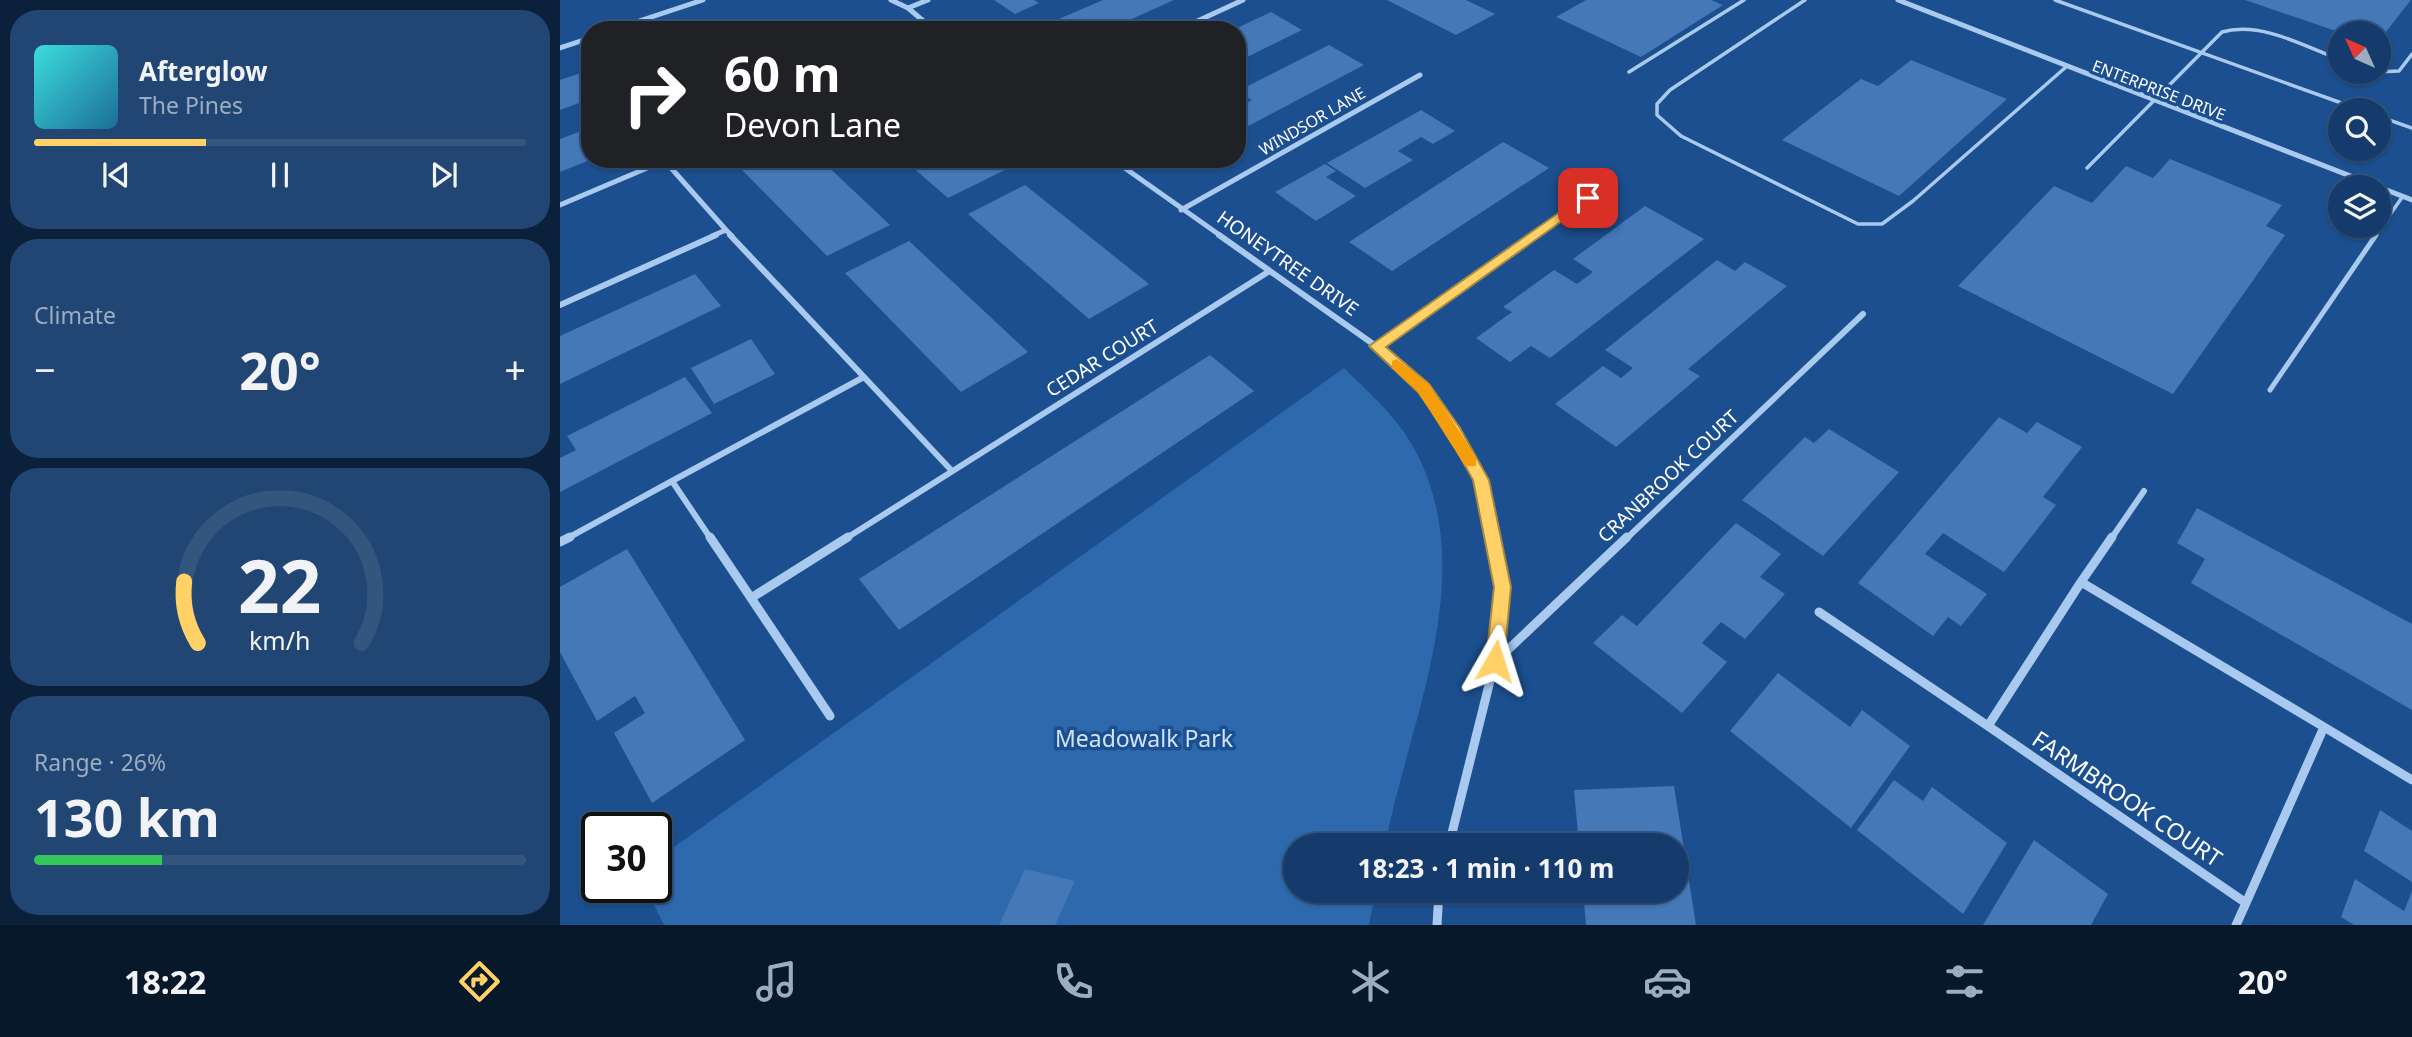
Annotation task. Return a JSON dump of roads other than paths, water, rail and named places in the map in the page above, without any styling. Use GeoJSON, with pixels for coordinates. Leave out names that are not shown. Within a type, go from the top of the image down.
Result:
{"type":"FeatureCollection","features":[{"type":"Feature","properties":{"kind":"street"},"geometry":{"type":"LineString","coordinates":[[639,21],[703,0]]}},
{"type":"Feature","properties":{"kind":"street"},"geometry":{"type":"LineString","coordinates":[[891,0],[908,8],[923,21]]}},
{"type":"Feature","properties":{"kind":"street"},"geometry":{"type":"LineString","coordinates":[[908,8],[928,0]]}},
{"type":"Feature","properties":{"kind":"street"},"geometry":{"type":"LineString","coordinates":[[1198,21],[1243,0]]}},
{"type":"Feature","properties":{"kind":"street","name":"ENTERPRISE DRIVE"},"geometry":{"type":"LineString","coordinates":[[1898,0],[2412,200]]}},
{"type":"Feature","properties":{"kind":"street"},"geometry":{"type":"LineString","coordinates":[[560,48],[581,41]]}},
{"type":"Feature","properties":{"kind":"street","name":"WINDSOR LANE"},"geometry":{"type":"LineString","coordinates":[[1181,210],[1420,75]]}},
{"type":"Feature","properties":{"kind":"street"},"geometry":{"type":"LineString","coordinates":[[560,205],[646,168]]}},
{"type":"Feature","properties":{"kind":"street"},"geometry":{"type":"LineString","coordinates":[[672,168],[726,230],[952,471]]}},
{"type":"Feature","properties":{"kind":"street","name":"HONEYTREE DRIVE"},"geometry":{"type":"LineString","coordinates":[[1124,168],[1376,346],[1424,388],[1455,432],[1481,480],[1502,587],[1495,661],[1452,833]]}},
{"type":"Feature","properties":{"kind":"street"},"geometry":{"type":"LineString","coordinates":[[1376,346],[1609,183]]}},
{"type":"Feature","properties":{"kind":"street"},"geometry":{"type":"LineString","coordinates":[[560,305],[726,230]]}},
{"type":"Feature","properties":{"kind":"street","name":"CEDAR COURT"},"geometry":{"type":"LineString","coordinates":[[751,598],[1268,272]]}},
{"type":"Feature","properties":{"kind":"street","name":"CRANBROOK COURT"},"geometry":{"type":"LineString","coordinates":[[1495,661],[1863,314]]}},
{"type":"Feature","properties":{"kind":"street"},"geometry":{"type":"LineString","coordinates":[[560,542],[864,377]]}},
{"type":"Feature","properties":{"kind":"street"},"geometry":{"type":"LineString","coordinates":[[672,481],[830,716]]}},
{"type":"Feature","properties":{"kind":"street"},"geometry":{"type":"LineString","coordinates":[[1987,726],[2144,491]]}},
{"type":"Feature","properties":{"kind":"street"},"geometry":{"type":"LineString","coordinates":[[2081,582],[2412,780]]}},
{"type":"Feature","properties":{"kind":"street","name":"FARMBROOK COURT"},"geometry":{"type":"LineString","coordinates":[[1819,612],[2246,903]]}},
{"type":"Feature","properties":{"kind":"street"},"geometry":{"type":"LineString","coordinates":[[2236,925],[2324,727]]}},
{"type":"Feature","properties":{"kind":"street"},"geometry":{"type":"LineString","coordinates":[[1437,925],[1438,903]]}},
{"type":"Feature","properties":{"kind":"lane"},"geometry":{"type":"LineString","coordinates":[[1629,72],[1744,0]]}},
{"type":"Feature","properties":{"kind":"lane"},"geometry":{"type":"LineString","coordinates":[[1805,0],[1670,90],[1657,104],[1657,115],[1681,136],[1812,204],[1858,224],[1882,224],[1913,201],[2066,67]]}},
{"type":"Feature","properties":{"kind":"lane"},"geometry":{"type":"LineString","coordinates":[[2055,0],[2328,98]]}},
{"type":"Feature","properties":{"kind":"lane"},"geometry":{"type":"LineString","coordinates":[[2087,168],[2231,27],[2252,29],[2328,56]]}},
{"type":"Feature","properties":{"kind":"lane"},"geometry":{"type":"LineString","coordinates":[[2391,71],[2399,71],[2412,54]]}},
{"type":"Feature","properties":{"kind":"lane"},"geometry":{"type":"LineString","coordinates":[[2391,121],[2412,128]]}},
{"type":"Feature","properties":{"kind":"lane"},"geometry":{"type":"LineString","coordinates":[[2270,390],[2403,196]]}},
{"type":"Feature","properties":{"kind":"park label","name":"Meadowalk Park"},"geometry":{"type":"Point","coordinates":[1144,739]}}]}
